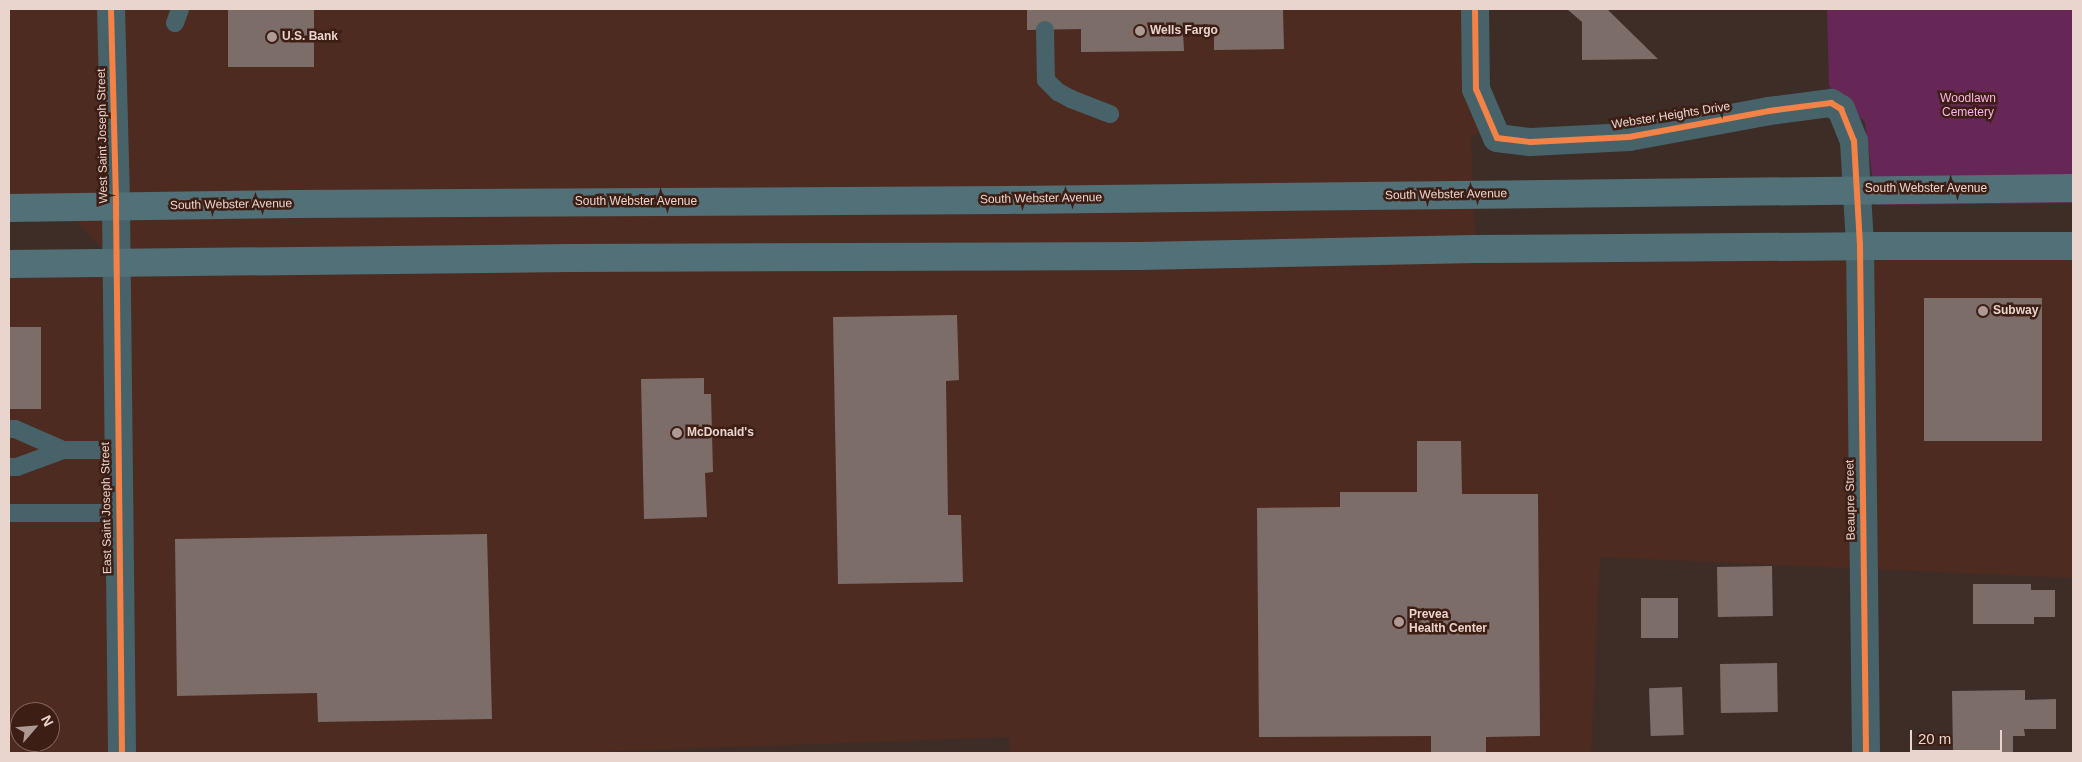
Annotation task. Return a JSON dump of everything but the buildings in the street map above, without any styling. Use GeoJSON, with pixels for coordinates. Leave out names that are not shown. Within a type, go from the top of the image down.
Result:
{"type":"FeatureCollection","features":[{"type":"Feature","properties":{"kind":"main road","name":"South Webster Avenue"},"geometry":{"type":"LineString","coordinates":[[9,208],[1006,200],[2073,188]]}},
{"type":"Feature","properties":{"kind":"main road"},"geometry":{"type":"LineString","coordinates":[[9,264],[1129,256],[1465,249],[2073,246]]}},
{"type":"Feature","properties":{"kind":"street","name":"West Saint Joseph Street"},"geometry":{"type":"LineString","coordinates":[[111,9],[116,206],[115,262]]}},
{"type":"Feature","properties":{"kind":"street","name":"Webster Heights Drive"},"geometry":{"type":"LineString","coordinates":[[1475,9],[1476,90],[1498,138],[1531,142],[1629,137],[1769,111],[1831,103],[1841,109],[1854,141],[1860,246]]}},
{"type":"Feature","properties":{"kind":"street","name":"Beaupre Street"},"geometry":{"type":"LineString","coordinates":[[1860,246],[1866,753]]}},
{"type":"Feature","properties":{"kind":"street","name":"East Saint Joseph Street"},"geometry":{"type":"LineString","coordinates":[[115,262],[122,753]]}},
{"type":"Feature","properties":{"kind":"lane"},"geometry":{"type":"LineString","coordinates":[[1046,30],[1046,80],[1058,92],[1071,99],[1110,114]]}},
{"type":"Feature","properties":{"kind":"lane"},"geometry":{"type":"LineString","coordinates":[[9,429],[15,429],[63,450]]}},
{"type":"Feature","properties":{"kind":"lane"},"geometry":{"type":"LineString","coordinates":[[9,467],[17,467],[63,450],[117,450]]}},
{"type":"Feature","properties":{"kind":"lane"},"geometry":{"type":"LineString","coordinates":[[9,513],[118,513]]}},
{"type":"Feature","properties":{"kind":"shaded area"},"geometry":{"type":"Polygon","coordinates":[[[9,9],[1475,9],[1492,124],[1471,138],[1475,249],[2073,246],[2073,578],[1600,557],[1591,753],[1010,753],[1009,737],[567,753],[9,753],[9,264],[114,262],[63,207],[9,207],[9,9]]]}},
{"type":"Feature","properties":{"kind":"green space","name":"Woodlawn Cemetery"},"geometry":{"type":"Polygon","coordinates":[[[1827,9],[2073,9],[2073,203],[1876,205],[1865,122],[1829,86],[1827,9]]]}},
{"type":"Feature","properties":{"kind":"cycle path"},"geometry":{"type":"LineString","coordinates":[[111,9],[116,206],[122,753]]}},
{"type":"Feature","properties":{"kind":"cycle path"},"geometry":{"type":"LineString","coordinates":[[1475,9],[1476,89],[1497,138],[1531,142],[1629,137],[1769,111],[1831,103],[1841,109],[1854,141],[1860,246],[1866,753]]}},
{"type":"Feature","properties":{"kind":"place","name":"Wells Fargo"},"geometry":{"type":"Point","coordinates":[1140,31]}},
{"type":"Feature","properties":{"kind":"place","name":"U.S. Bank"},"geometry":{"type":"Point","coordinates":[272,37]}},
{"type":"Feature","properties":{"kind":"place","name":"Subway"},"geometry":{"type":"Point","coordinates":[1983,311]}},
{"type":"Feature","properties":{"kind":"place","name":"McDonald's"},"geometry":{"type":"Point","coordinates":[677,433]}},
{"type":"Feature","properties":{"kind":"place","name":"Prevea Health Center"},"geometry":{"type":"Point","coordinates":[1399,622]}}]}
